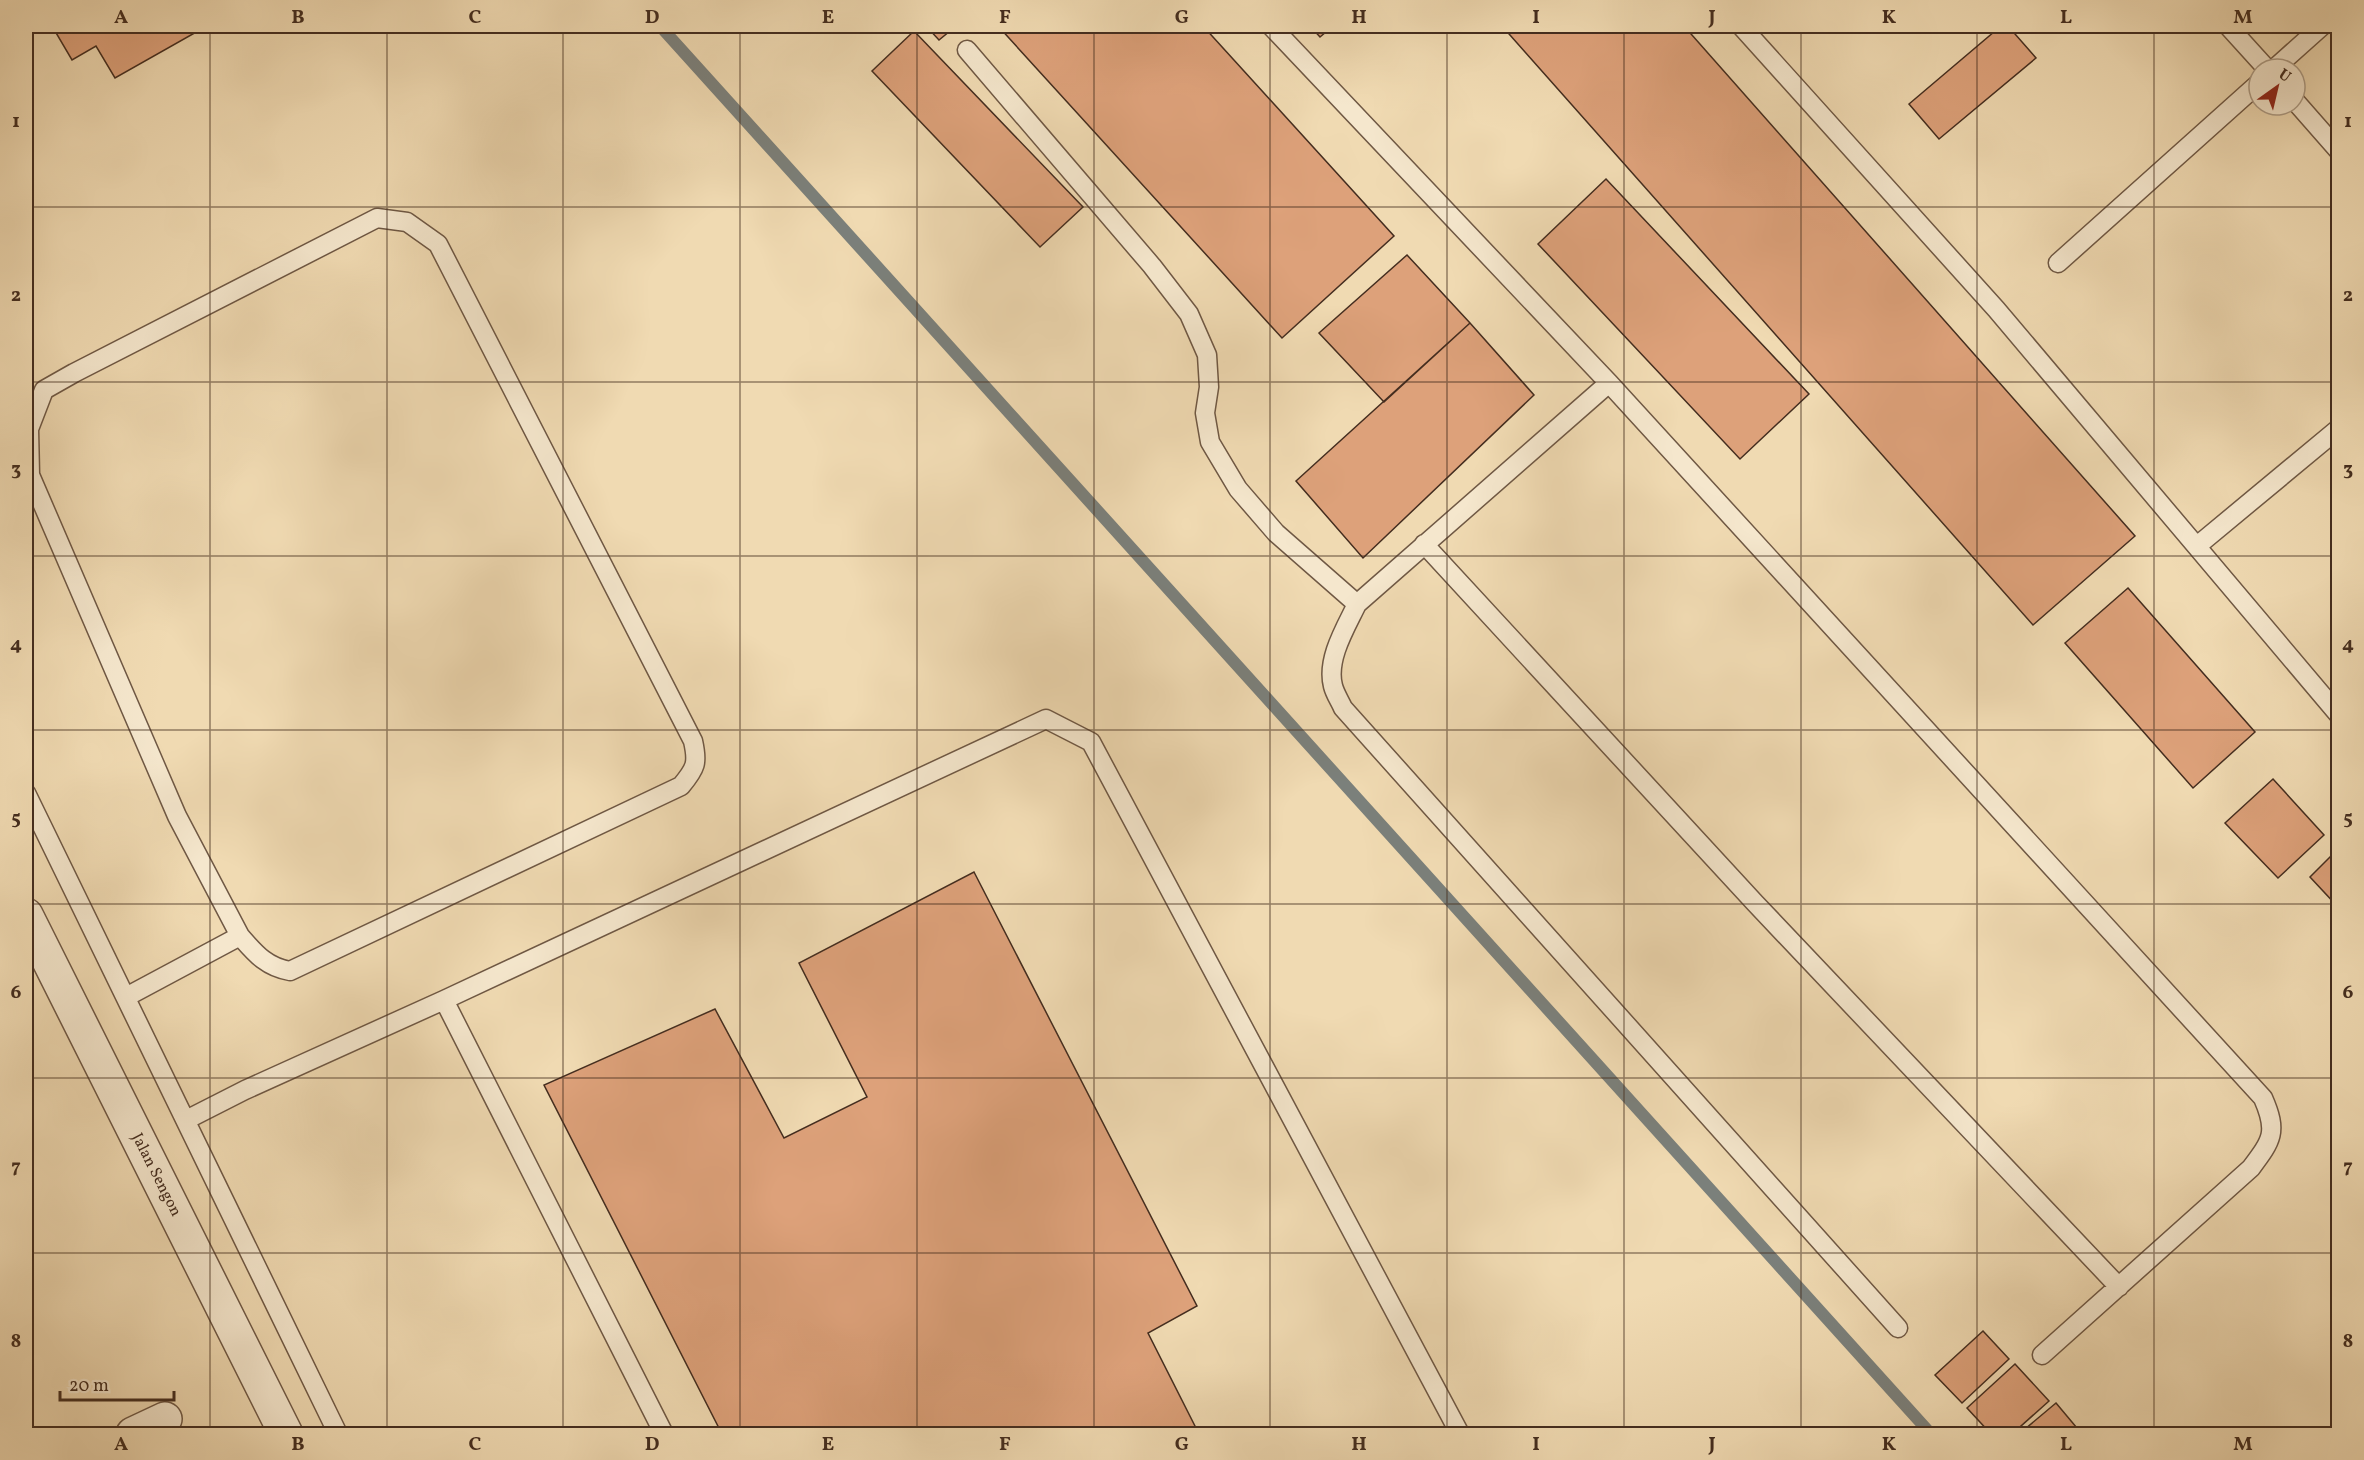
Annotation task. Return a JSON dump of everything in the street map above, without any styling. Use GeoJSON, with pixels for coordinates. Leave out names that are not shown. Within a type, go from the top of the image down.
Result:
{"type":"FeatureCollection","features":[{"type":"Feature","properties":{"kind":"street","name":"Jalan Sengon"},"geometry":{"type":"LineString","coordinates":[[26,915],[286,1434]]}},
{"type":"Feature","properties":{"kind":"street"},"geometry":{"type":"LineString","coordinates":[[133,1434],[165,1419]]}},
{"type":"Feature","properties":{"kind":"lane"},"geometry":{"type":"LineString","coordinates":[[1271,26],[1609,383],[2263,1098],[2272,1119],[2273,1128],[2265,1149],[2251,1168],[2042,1355]]}},
{"type":"Feature","properties":{"kind":"lane"},"geometry":{"type":"LineString","coordinates":[[1742,26],[1996,309],[2338,714]]}},
{"type":"Feature","properties":{"kind":"lane"},"geometry":{"type":"LineString","coordinates":[[2228,26],[2256,57]]}},
{"type":"Feature","properties":{"kind":"lane"},"geometry":{"type":"LineString","coordinates":[[2287,57],[2322,26]]}},
{"type":"Feature","properties":{"kind":"lane"},"geometry":{"type":"LineString","coordinates":[[968,50],[1152,266],[1190,314],[1207,355],[1209,387],[1205,413],[1210,442],[1238,489],[1276,533],[1357,604]]}},
{"type":"Feature","properties":{"kind":"lane"},"geometry":{"type":"LineString","coordinates":[[2058,263],[2247,94]]}},
{"type":"Feature","properties":{"kind":"lane"},"geometry":{"type":"LineString","coordinates":[[2307,115],[2338,150]]}},
{"type":"Feature","properties":{"kind":"lane"},"geometry":{"type":"LineString","coordinates":[[377,218],[407,222],[438,244],[693,741],[697,760],[681,786],[290,971],[276,969],[263,962],[240,936],[177,816],[30,475],[30,429],[44,390],[74,373],[377,218]]}},
{"type":"Feature","properties":{"kind":"lane"},"geometry":{"type":"LineString","coordinates":[[1609,383],[1357,604],[1339,641],[1333,663],[1333,685],[1343,708],[1898,1328]]}},
{"type":"Feature","properties":{"kind":"lane"},"geometry":{"type":"LineString","coordinates":[[2197,546],[2338,429]]}},
{"type":"Feature","properties":{"kind":"lane"},"geometry":{"type":"LineString","coordinates":[[1424,544],[1755,903],[2119,1287]]}},
{"type":"Feature","properties":{"kind":"lane"},"geometry":{"type":"LineString","coordinates":[[186,1120],[245,1090],[444,1000],[1046,719],[1091,742],[1460,1434]]}},
{"type":"Feature","properties":{"kind":"lane"},"geometry":{"type":"LineString","coordinates":[[26,793],[338,1434]]}},
{"type":"Feature","properties":{"kind":"lane"},"geometry":{"type":"LineString","coordinates":[[126,997],[240,936]]}},
{"type":"Feature","properties":{"kind":"lane"},"geometry":{"type":"LineString","coordinates":[[444,1000],[664,1434]]}},
{"type":"Feature","properties":{"kind":"building"},"geometry":{"type":"Polygon","coordinates":[[[52,26],[207,26],[115,78],[96,46],[72,60],[52,26]]]}},
{"type":"Feature","properties":{"kind":"building"},"geometry":{"type":"Polygon","coordinates":[[[926,26],[956,26],[939,40],[926,26]]]}},
{"type":"Feature","properties":{"kind":"building"},"geometry":{"type":"Polygon","coordinates":[[[998,26],[1203,26],[1394,236],[1282,338],[998,26]]]}},
{"type":"Feature","properties":{"kind":"building"},"geometry":{"type":"Polygon","coordinates":[[[1310,26],[1333,26],[1320,37],[1310,26]]]}},
{"type":"Feature","properties":{"kind":"building"},"geometry":{"type":"Polygon","coordinates":[[[1502,26],[1684,26],[2135,536],[2033,625],[1502,26]]]}},
{"type":"Feature","properties":{"kind":"building"},"geometry":{"type":"Polygon","coordinates":[[[2001,26],[2008,26],[2036,58],[1939,139],[1909,104],[2001,26]]]}},
{"type":"Feature","properties":{"kind":"building"},"geometry":{"type":"Polygon","coordinates":[[[914,31],[1083,207],[1040,247],[872,71],[914,31]]]}},
{"type":"Feature","properties":{"kind":"building"},"geometry":{"type":"Polygon","coordinates":[[[1606,179],[1809,394],[1740,459],[1538,244],[1606,179]]]}},
{"type":"Feature","properties":{"kind":"building"},"geometry":{"type":"Polygon","coordinates":[[[1407,255],[1470,323],[1384,402],[1319,333],[1407,255]]]}},
{"type":"Feature","properties":{"kind":"building"},"geometry":{"type":"Polygon","coordinates":[[[1470,323],[1534,395],[1363,558],[1296,481],[1470,323]]]}},
{"type":"Feature","properties":{"kind":"building"},"geometry":{"type":"Polygon","coordinates":[[[2128,588],[2255,732],[2193,788],[2065,643],[2128,588]]]}},
{"type":"Feature","properties":{"kind":"building"},"geometry":{"type":"Polygon","coordinates":[[[2273,779],[2324,835],[2278,878],[2225,823],[2273,779]]]}},
{"type":"Feature","properties":{"kind":"building"},"geometry":{"type":"Polygon","coordinates":[[[2338,849],[2338,907],[2310,877],[2338,849]]]}},
{"type":"Feature","properties":{"kind":"building"},"geometry":{"type":"Polygon","coordinates":[[[974,872],[1197,1306],[1148,1333],[1199,1434],[722,1434],[544,1085],[715,1009],[784,1138],[867,1097],[799,963],[974,872]]]}},
{"type":"Feature","properties":{"kind":"building"},"geometry":{"type":"Polygon","coordinates":[[[1983,1331],[2009,1359],[1962,1403],[1935,1375],[1983,1331]]]}},
{"type":"Feature","properties":{"kind":"building"},"geometry":{"type":"Polygon","coordinates":[[[2015,1364],[2049,1401],[2012,1434],[1991,1434],[1967,1408],[2015,1364]]]}},
{"type":"Feature","properties":{"kind":"building"},"geometry":{"type":"Polygon","coordinates":[[[2056,1403],[2082,1434],[2019,1434],[2056,1403]]]}},
{"type":"Feature","properties":{"kind":"waterway"},"geometry":{"type":"LineString","coordinates":[[660,26],[1931,1434]]}}]}
